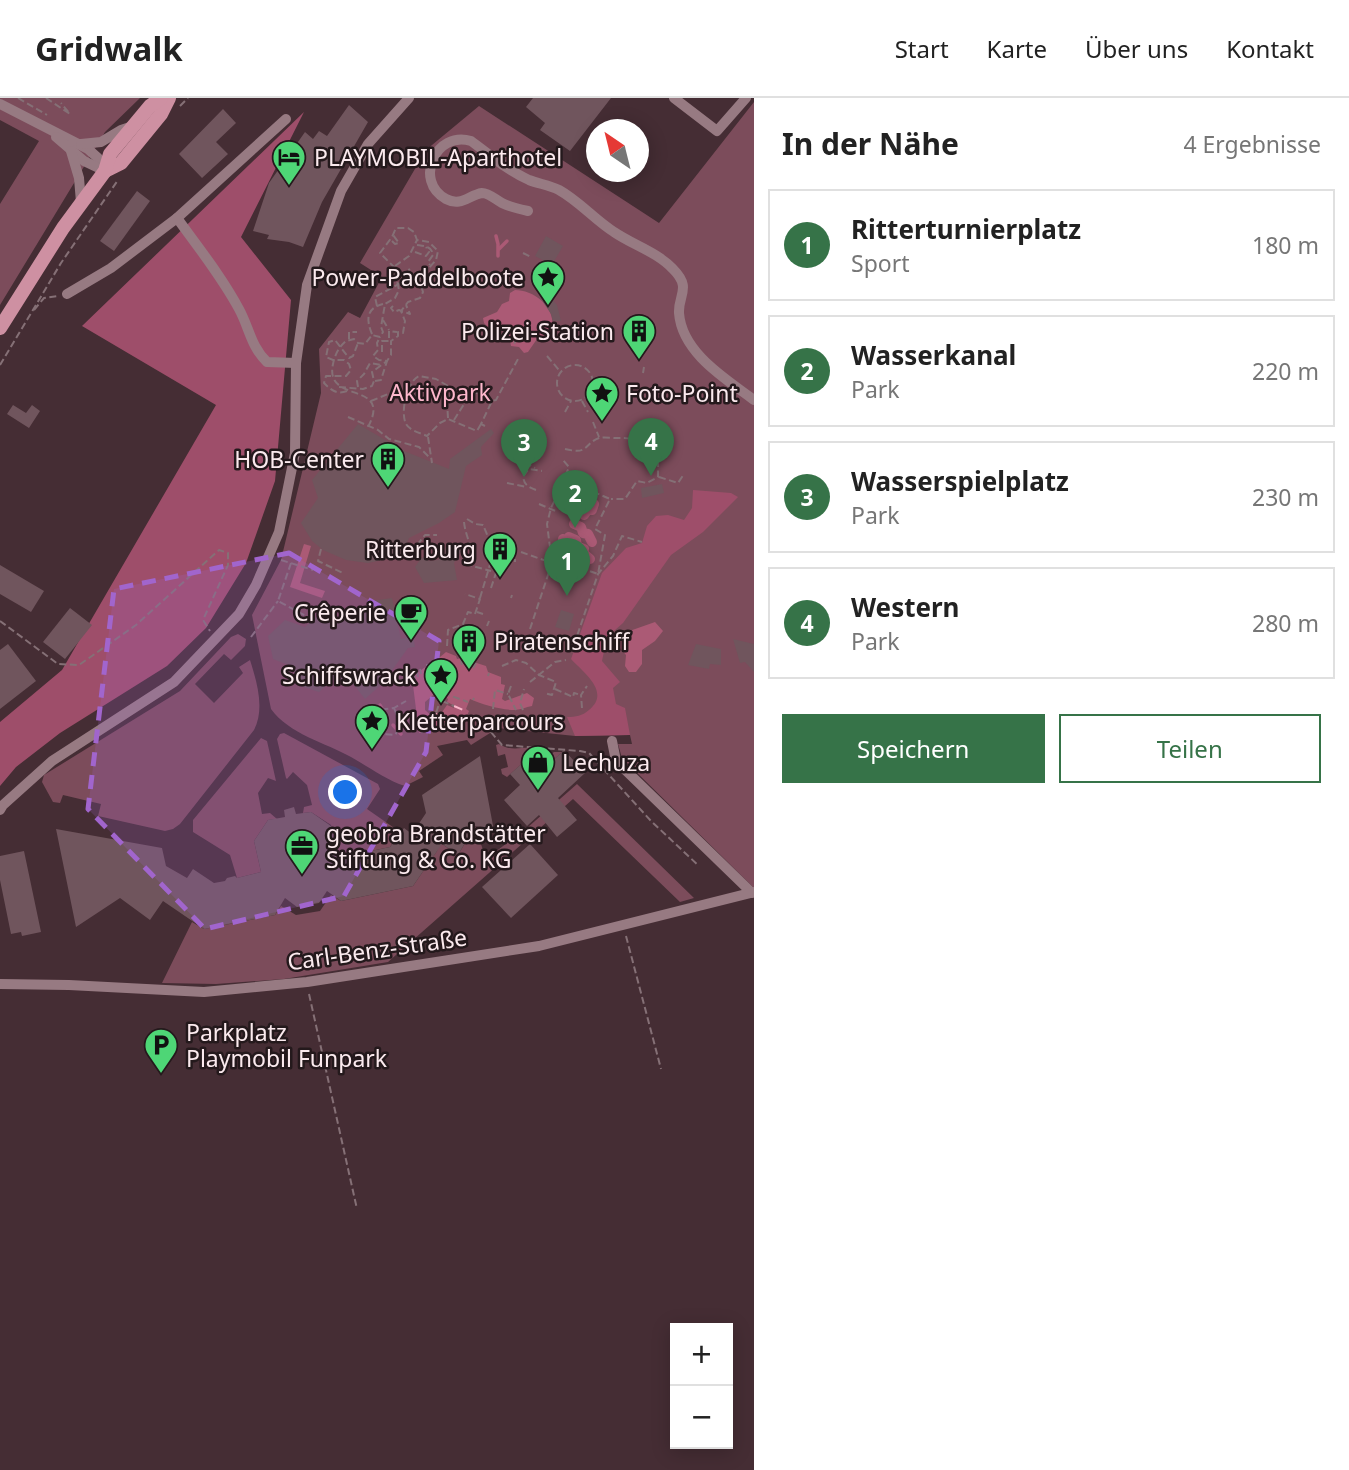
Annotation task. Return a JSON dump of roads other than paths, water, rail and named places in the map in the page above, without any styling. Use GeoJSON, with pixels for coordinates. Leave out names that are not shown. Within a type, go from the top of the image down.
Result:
{"type":"FeatureCollection","features":[{"type":"Feature","properties":{"kind":"main road"},"geometry":{"type":"LineString","coordinates":[[0,328],[81,202],[105,171],[110,154],[150,106],[161,98]]}},
{"type":"Feature","properties":{"kind":"main road"},"geometry":{"type":"LineString","coordinates":[[105,171],[121,163],[161,114],[173,104]]}},
{"type":"Feature","properties":{"kind":"street"},"geometry":{"type":"LineString","coordinates":[[0,810],[52,761],[174,682],[239,614],[270,556],[279,533],[295,453],[296,363],[307,285],[341,191],[368,145],[409,98]]}},
{"type":"Feature","properties":{"kind":"street"},"geometry":{"type":"LineString","coordinates":[[674,98],[717,131],[746,98]]}},
{"type":"Feature","properties":{"kind":"street"},"geometry":{"type":"LineString","coordinates":[[0,104],[98,158],[105,171]]}},
{"type":"Feature","properties":{"kind":"street"},"geometry":{"type":"LineString","coordinates":[[67,294],[111,268],[177,218],[286,119]]}},
{"type":"Feature","properties":{"kind":"street"},"geometry":{"type":"LineString","coordinates":[[76,148],[101,142],[133,126]]}},
{"type":"Feature","properties":{"kind":"street"},"geometry":{"type":"LineString","coordinates":[[528,211],[505,205],[486,194],[462,202],[447,200],[435,189],[431,180],[429,172],[435,155],[451,140],[471,141],[529,180],[561,191],[616,233],[628,238],[672,268],[681,279],[684,294],[679,312],[684,329],[694,346],[705,363],[754,400]]}},
{"type":"Feature","properties":{"kind":"street"},"geometry":{"type":"LineString","coordinates":[[76,148],[81,202]]}},
{"type":"Feature","properties":{"kind":"street"},"geometry":{"type":"LineString","coordinates":[[177,218],[240,310],[257,352],[267,362],[296,363]]}},
{"type":"Feature","properties":{"kind":"street"},"geometry":{"type":"LineString","coordinates":[[612,741],[616,761],[753,892]]}},
{"type":"Feature","properties":{"kind":"street","name":"Carl-Benz-Straße"},"geometry":{"type":"LineString","coordinates":[[0,984],[204,992],[307,982],[539,946],[753,892]]}},
{"type":"Feature","properties":{"kind":"waterway"},"geometry":{"type":"LineString","coordinates":[[496,236],[498,256]]}},
{"type":"Feature","properties":{"kind":"waterway"},"geometry":{"type":"LineString","coordinates":[[499,249],[507,241]]}},
{"type":"Feature","properties":{"kind":"waterway"},"geometry":{"type":"LineString","coordinates":[[567,497],[576,506]]}},
{"type":"Feature","properties":{"kind":"waterway"},"geometry":{"type":"LineString","coordinates":[[584,515],[589,508],[592,510],[594,504]]}},
{"type":"Feature","properties":{"kind":"waterway"},"geometry":{"type":"LineString","coordinates":[[574,524],[581,527],[592,542]]}},
{"type":"Feature","properties":{"kind":"waterway"},"geometry":{"type":"LineString","coordinates":[[569,537],[576,540],[577,546],[584,549],[583,553],[590,559]]}},
{"type":"Feature","properties":{"kind":"waterway"},"geometry":{"type":"LineString","coordinates":[[563,539],[564,545],[571,546],[572,552],[585,563]]}},
{"type":"Feature","properties":{"kind":"waterway"},"geometry":{"type":"LineString","coordinates":[[380,705],[384,712]]}},
{"type":"Feature","properties":{"kind":"waterway"},"geometry":{"type":"LineString","coordinates":[[393,725],[401,734]]}},
{"type":"Feature","properties":{"kind":"place","name":"PLAYMOBIL-Aparthotel"},"geometry":{"type":"Point","coordinates":[289,187]}},
{"type":"Feature","properties":{"kind":"place","name":"Power-Paddelboote"},"geometry":{"type":"Point","coordinates":[548,307]}},
{"type":"Feature","properties":{"kind":"place","name":"Polizei-Station"},"geometry":{"type":"Point","coordinates":[639,361]}},
{"type":"Feature","properties":{"kind":"place","name":"Foto-Point"},"geometry":{"type":"Point","coordinates":[602,423]}},
{"type":"Feature","properties":{"kind":"place","name":"Western"},"geometry":{"type":"Point","coordinates":[651,476]}},
{"type":"Feature","properties":{"kind":"place","name":"Wasserspielplatz"},"geometry":{"type":"Point","coordinates":[524,477]}},
{"type":"Feature","properties":{"kind":"place","name":"HOB-Center"},"geometry":{"type":"Point","coordinates":[388,489]}},
{"type":"Feature","properties":{"kind":"place","name":"Wasserkanal"},"geometry":{"type":"Point","coordinates":[575,528]}},
{"type":"Feature","properties":{"kind":"place","name":"Ritterburg"},"geometry":{"type":"Point","coordinates":[500,579]}},
{"type":"Feature","properties":{"kind":"place","name":"Ritterturnierplatz"},"geometry":{"type":"Point","coordinates":[567,596]}},
{"type":"Feature","properties":{"kind":"place","name":"Crêperie"},"geometry":{"type":"Point","coordinates":[411,642]}},
{"type":"Feature","properties":{"kind":"place","name":"Piratenschiff"},"geometry":{"type":"Point","coordinates":[469,671]}},
{"type":"Feature","properties":{"kind":"place","name":"Schiffswrack"},"geometry":{"type":"Point","coordinates":[441,705]}},
{"type":"Feature","properties":{"kind":"place","name":"Kletterparcours"},"geometry":{"type":"Point","coordinates":[372,751]}},
{"type":"Feature","properties":{"kind":"place","name":"Lechuza"},"geometry":{"type":"Point","coordinates":[538,792]}},
{"type":"Feature","properties":{"kind":"place","name":"geobra Brandstätter Stiftung & Co. KG"},"geometry":{"type":"Point","coordinates":[302,876]}},
{"type":"Feature","properties":{"kind":"place","name":"Parkplatz Playmobil Funpark"},"geometry":{"type":"Point","coordinates":[161,1075]}},
{"type":"Feature","properties":{"kind":"park label","name":"Aktivpark"},"geometry":{"type":"Point","coordinates":[440,392]}}]}
